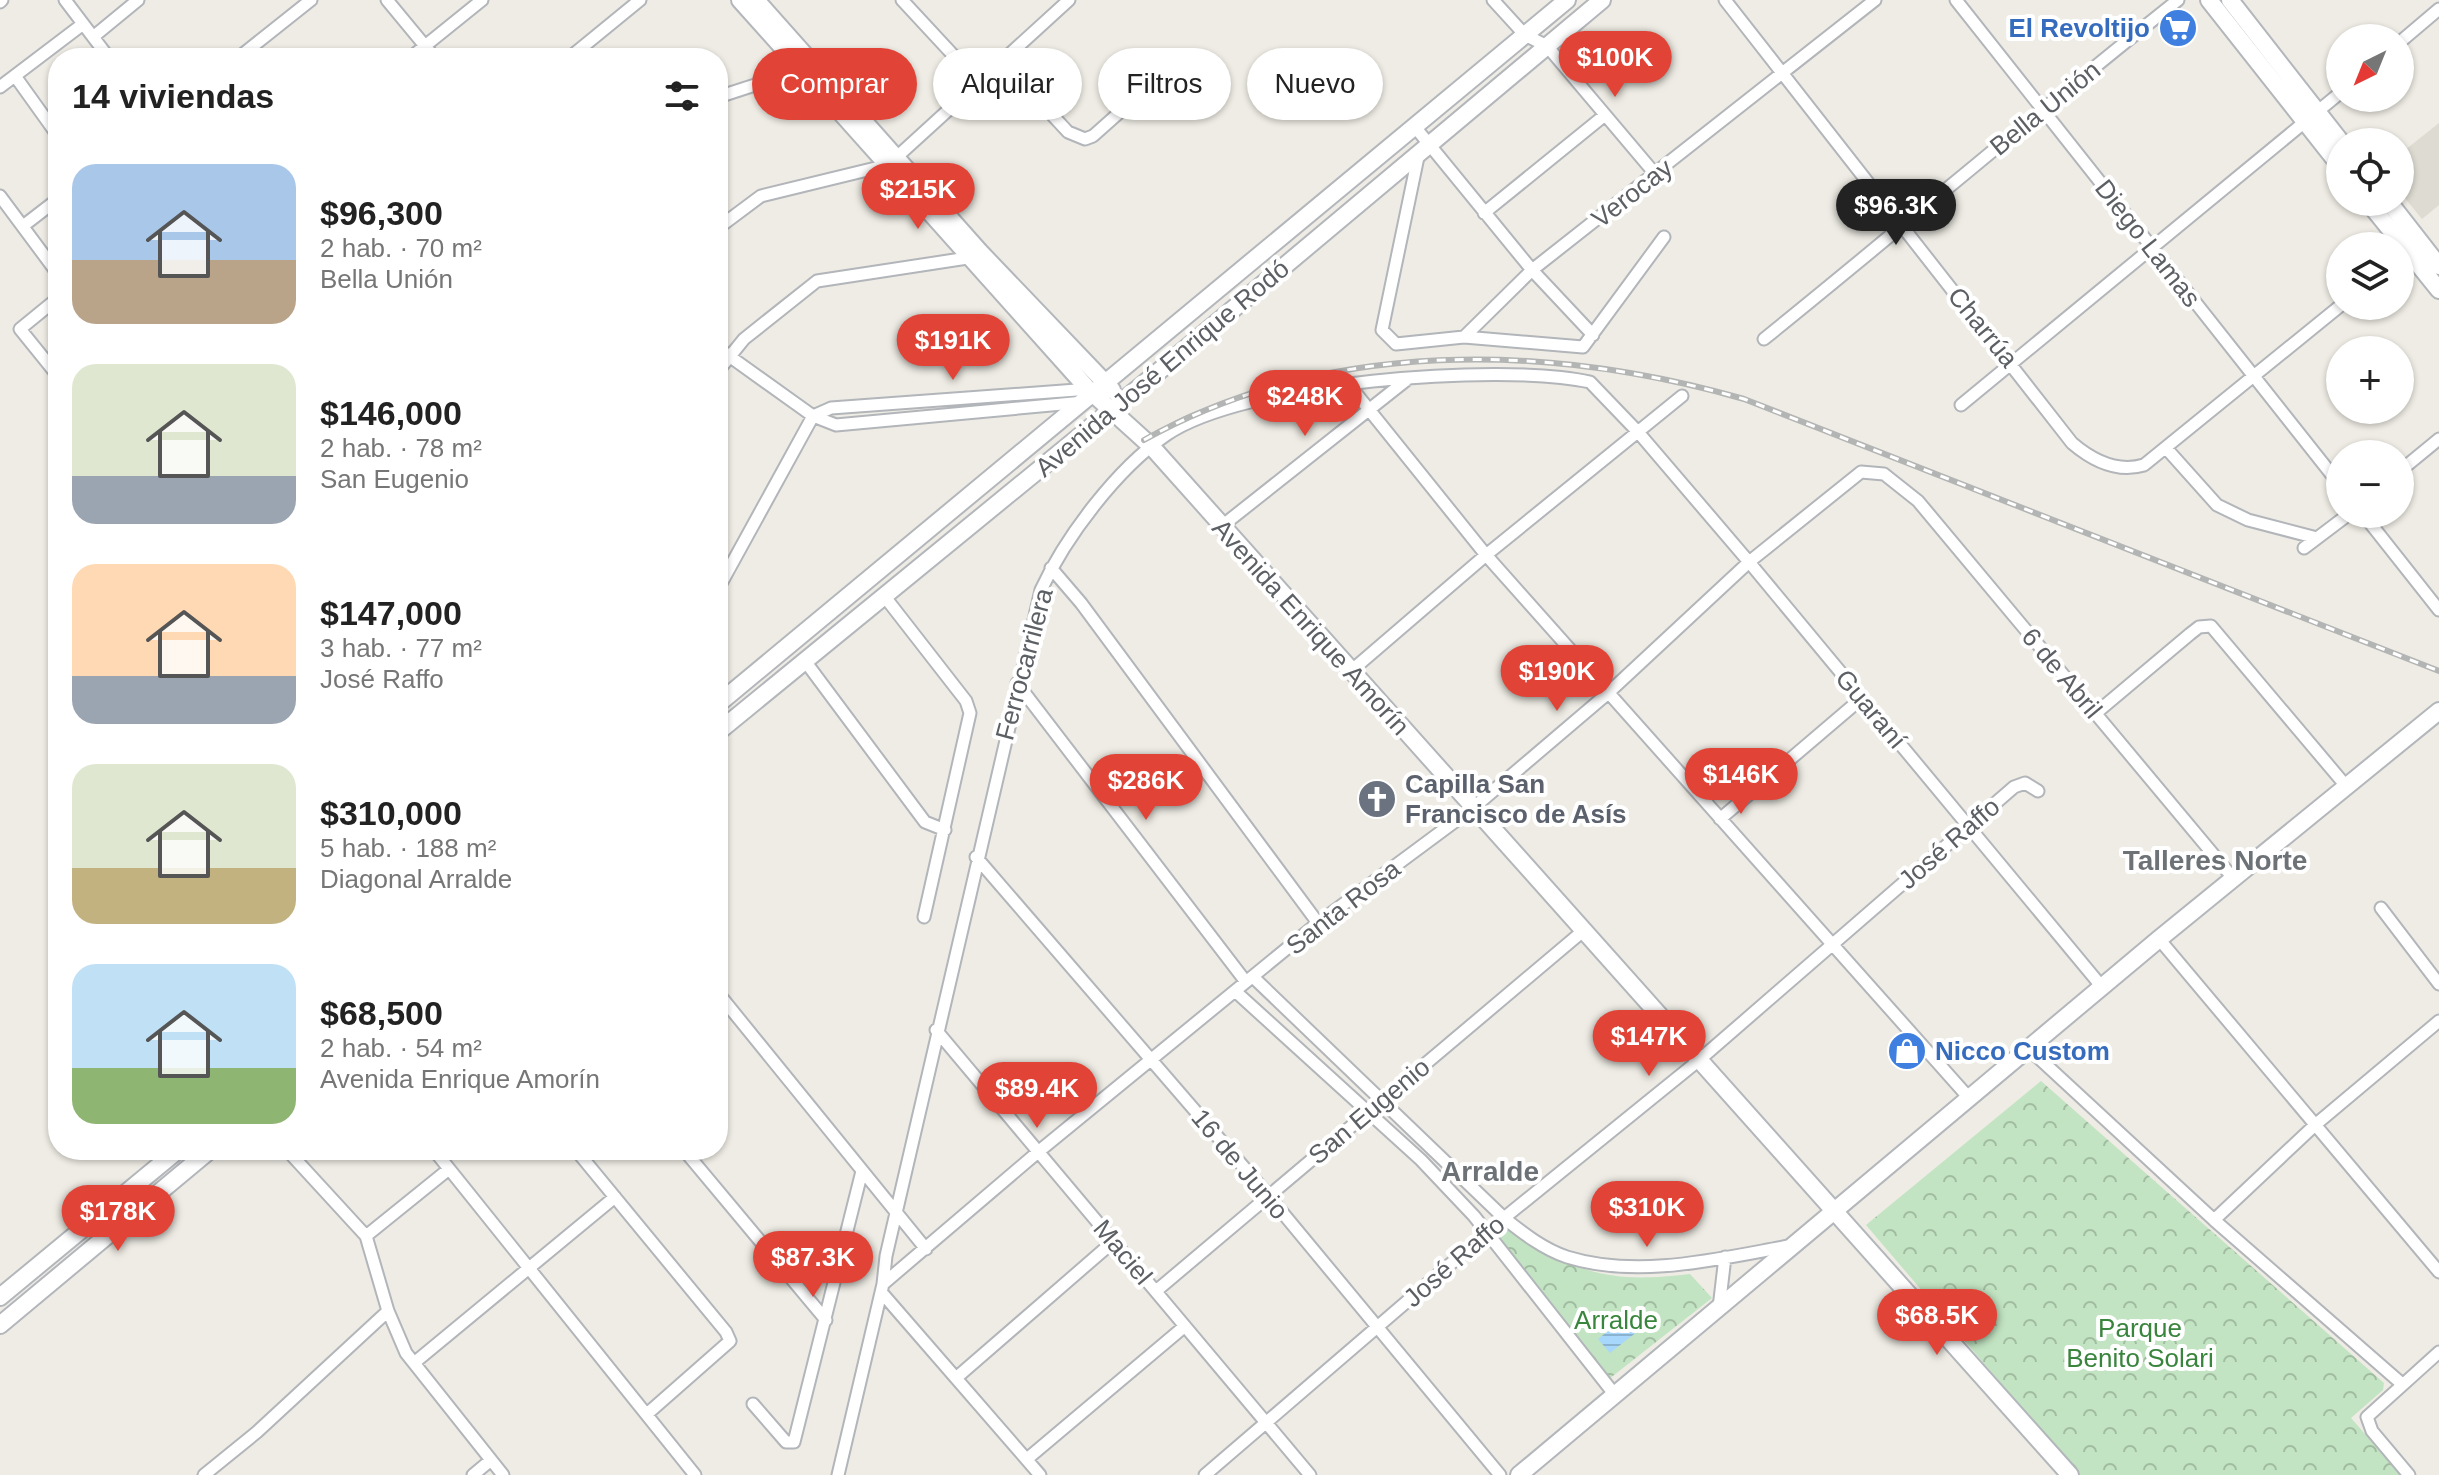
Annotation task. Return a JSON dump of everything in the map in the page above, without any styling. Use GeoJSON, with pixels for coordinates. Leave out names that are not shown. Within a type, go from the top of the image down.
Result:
{"type":"FeatureCollection","features":[{"type":"Feature","properties":{"kind":"street"},"geometry":{"type":"LineString","coordinates":[[65,0],[101,48]]}},
{"type":"Feature","properties":{"kind":"street"},"geometry":{"type":"LineString","coordinates":[[93,37],[138,0]]}},
{"type":"Feature","properties":{"kind":"street"},"geometry":{"type":"LineString","coordinates":[[251,48],[311,0]]}},
{"type":"Feature","properties":{"kind":"street"},"geometry":{"type":"LineString","coordinates":[[387,0],[427,48]]}},
{"type":"Feature","properties":{"kind":"street"},"geometry":{"type":"LineString","coordinates":[[422,48],[482,0]]}},
{"type":"Feature","properties":{"kind":"street"},"geometry":{"type":"LineString","coordinates":[[581,48],[640,0]]}},
{"type":"Feature","properties":{"kind":"street"},"geometry":{"type":"LineString","coordinates":[[902,0],[947,48]]}},
{"type":"Feature","properties":{"kind":"street"},"geometry":{"type":"LineString","coordinates":[[1016,48],[1069,0]]}},
{"type":"Feature","properties":{"kind":"street"},"geometry":{"type":"LineString","coordinates":[[1493,0],[1525,35],[1547,46],[1656,175]]}},
{"type":"Feature","properties":{"kind":"street","name":"Avenida José Enrique Rodó"},"geometry":{"type":"LineString","coordinates":[[728,724],[885,597],[1101,398],[1567,0]]}},
{"type":"Feature","properties":{"kind":"street","name":"Avenida José Enrique Rodó"},"geometry":{"type":"LineString","coordinates":[[728,696],[1101,398],[1424,152],[1602,0]]}},
{"type":"Feature","properties":{"kind":"street","name":"Charrúa"},"geometry":{"type":"LineString","coordinates":[[1725,0],[2013,363],[2072,443],[2097,460],[2130,469],[2144,465],[2166,448]]}},
{"type":"Feature","properties":{"kind":"street","name":"Verocay"},"geometry":{"type":"LineString","coordinates":[[1464,337],[1532,270],[1875,0]]}},
{"type":"Feature","properties":{"kind":"street","name":"Diego Lamas"},"geometry":{"type":"LineString","coordinates":[[1956,0],[2326,467]]}},
{"type":"Feature","properties":{"kind":"street","name":"Bella Unión"},"geometry":{"type":"LineString","coordinates":[[1764,339],[1903,228],[2041,108],[2178,0]]}},
{"type":"Feature","properties":{"kind":"street"},"geometry":{"type":"LineString","coordinates":[[2209,0],[2311,117],[2326,130]]}},
{"type":"Feature","properties":{"kind":"street"},"geometry":{"type":"LineString","coordinates":[[2230,0],[2326,142]]}},
{"type":"Feature","properties":{"kind":"street","name":"Avenida Enrique Amorín"},"geometry":{"type":"LineString","coordinates":[[751,2],[791,48]]}},
{"type":"Feature","properties":{"kind":"street"},"geometry":{"type":"LineString","coordinates":[[2414,30],[2439,9]]}},
{"type":"Feature","properties":{"kind":"street"},"geometry":{"type":"LineString","coordinates":[[52,48],[83,24]]}},
{"type":"Feature","properties":{"kind":"street"},"geometry":{"type":"LineString","coordinates":[[0,87],[48,51]]}},
{"type":"Feature","properties":{"kind":"street"},"geometry":{"type":"LineString","coordinates":[[15,76],[48,122]]}},
{"type":"Feature","properties":{"kind":"street"},"geometry":{"type":"LineString","coordinates":[[728,93],[752,85]]}},
{"type":"Feature","properties":{"kind":"street"},"geometry":{"type":"LineString","coordinates":[[1961,405],[2326,105]]}},
{"type":"Feature","properties":{"kind":"street"},"geometry":{"type":"LineString","coordinates":[[1484,213],[1605,115]]}},
{"type":"Feature","properties":{"kind":"street","name":"Avenida Enrique Amorín"},"geometry":{"type":"LineString","coordinates":[[854,120],[1101,398],[1152,447],[2070,1475]]}},
{"type":"Feature","properties":{"kind":"street"},"geometry":{"type":"LineString","coordinates":[[728,221],[761,196],[892,162],[938,120]]}},
{"type":"Feature","properties":{"kind":"street"},"geometry":{"type":"LineString","coordinates":[[1057,120],[1068,132],[1085,139],[1108,120]]}},
{"type":"Feature","properties":{"kind":"street"},"geometry":{"type":"LineString","coordinates":[[1415,127],[1424,152],[1484,213],[1593,335]]}},
{"type":"Feature","properties":{"kind":"street"},"geometry":{"type":"LineString","coordinates":[[1424,152],[1382,330],[1396,344],[1464,337],[1583,347],[1664,237]]}},
{"type":"Feature","properties":{"kind":"street"},"geometry":{"type":"LineString","coordinates":[[0,196],[48,260]]}},
{"type":"Feature","properties":{"kind":"street"},"geometry":{"type":"LineString","coordinates":[[23,226],[48,207]]}},
{"type":"Feature","properties":{"kind":"street"},"geometry":{"type":"LineString","coordinates":[[2380,216],[2393,232]]}},
{"type":"Feature","properties":{"kind":"street"},"geometry":{"type":"LineString","coordinates":[[2414,254],[2439,266]]}},
{"type":"Feature","properties":{"kind":"street"},"geometry":{"type":"LineString","coordinates":[[976,256],[817,281],[772,315],[729,356],[813,416],[836,425],[1101,398]]}},
{"type":"Feature","properties":{"kind":"street"},"geometry":{"type":"LineString","coordinates":[[2414,258],[2439,290]]}},
{"type":"Feature","properties":{"kind":"street"},"geometry":{"type":"LineString","coordinates":[[48,306],[20,329],[48,364]]}},
{"type":"Feature","properties":{"kind":"street"},"geometry":{"type":"LineString","coordinates":[[2317,538],[2248,520],[2217,505],[2166,448],[2326,317]]}},
{"type":"Feature","properties":{"kind":"street","name":"Ferrocarrilera"},"geometry":{"type":"LineString","coordinates":[[838,1475],[882,1288],[896,1209],[936,1030],[1017,683],[1041,590],[1051,568],[1082,523],[1152,447],[1179,428],[1270,397],[1409,377],[1484,374],[1590,382],[1638,432]]}},
{"type":"Feature","properties":{"kind":"street"},"geometry":{"type":"LineString","coordinates":[[1222,526],[1409,377]]}},
{"type":"Feature","properties":{"kind":"street"},"geometry":{"type":"LineString","coordinates":[[1350,386],[1486,555],[1970,1099]]}},
{"type":"Feature","properties":{"kind":"street"},"geometry":{"type":"LineString","coordinates":[[1351,671],[1486,555],[1682,396]]}},
{"type":"Feature","properties":{"kind":"street"},"geometry":{"type":"LineString","coordinates":[[728,571],[813,416]]}},
{"type":"Feature","properties":{"kind":"street","name":"Guaraní"},"geometry":{"type":"LineString","coordinates":[[1638,432],[2102,987]]}},
{"type":"Feature","properties":{"kind":"street"},"geometry":{"type":"LineString","coordinates":[[2414,460],[2439,439]]}},
{"type":"Feature","properties":{"kind":"street","name":"Santa Rosa"},"geometry":{"type":"LineString","coordinates":[[882,1288],[1150,1059],[1318,923],[1473,808],[1607,694],[1749,562],[1849,479],[1861,472],[1884,474]]}},
{"type":"Feature","properties":{"kind":"street","name":"6 de Abril"},"geometry":{"type":"LineString","coordinates":[[1884,474],[1918,501],[2233,878]]}},
{"type":"Feature","properties":{"kind":"street"},"geometry":{"type":"LineString","coordinates":[[2304,548],[2330,528]]}},
{"type":"Feature","properties":{"kind":"street"},"geometry":{"type":"LineString","coordinates":[[2374,528],[2439,610]]}},
{"type":"Feature","properties":{"kind":"street"},"geometry":{"type":"LineString","coordinates":[[1051,568],[1081,603],[1318,923]]}},
{"type":"Feature","properties":{"kind":"street"},"geometry":{"type":"LineString","coordinates":[[885,597],[966,701],[970,713],[924,917]]}},
{"type":"Feature","properties":{"kind":"street"},"geometry":{"type":"LineString","coordinates":[[2096,713],[2199,627],[2211,626],[2346,786]]}},
{"type":"Feature","properties":{"kind":"street"},"geometry":{"type":"LineString","coordinates":[[805,661],[925,822],[945,830]]}},
{"type":"Feature","properties":{"kind":"street"},"geometry":{"type":"LineString","coordinates":[[1017,683],[1250,980],[1504,1218],[1545,1247],[1599,1264],[1645,1267],[1793,1246]]}},
{"type":"Feature","properties":{"kind":"street"},"geometry":{"type":"LineString","coordinates":[[1720,819],[1862,698]]}},
{"type":"Feature","properties":{"kind":"street"},"geometry":{"type":"LineString","coordinates":[[1519,1475],[2159,939],[2439,711]]}},
{"type":"Feature","properties":{"kind":"street","name":"José Raffo"},"geometry":{"type":"LineString","coordinates":[[1205,1475],[1504,1218],[1698,1061],[2014,787],[2025,783],[2038,791]]}},
{"type":"Feature","properties":{"kind":"street","name":"16 de Junio"},"geometry":{"type":"LineString","coordinates":[[976,857],[1267,1194],[1500,1475]]}},
{"type":"Feature","properties":{"kind":"street"},"geometry":{"type":"LineString","coordinates":[[2381,908],[2439,984]]}},
{"type":"Feature","properties":{"kind":"street","name":"San Eugenio"},"geometry":{"type":"LineString","coordinates":[[1156,1291],[1267,1194],[1382,1102],[1583,931]]}},
{"type":"Feature","properties":{"kind":"street"},"geometry":{"type":"LineString","coordinates":[[2159,939],[2439,1272]]}},
{"type":"Feature","properties":{"kind":"street"},"geometry":{"type":"LineString","coordinates":[[1235,991],[1421,1160],[1488,1234],[1615,1395]]}},
{"type":"Feature","properties":{"kind":"street"},"geometry":{"type":"LineString","coordinates":[[728,1005],[926,1249]]}},
{"type":"Feature","properties":{"kind":"street"},"geometry":{"type":"LineString","coordinates":[[2214,1220],[2315,1125],[2439,1021]]}},
{"type":"Feature","properties":{"kind":"street","name":"Maciel"},"geometry":{"type":"LineString","coordinates":[[936,1030],[1310,1475]]}},
{"type":"Feature","properties":{"kind":"street"},"geometry":{"type":"LineString","coordinates":[[2030,1050],[2214,1220],[2402,1384]]}},
{"type":"Feature","properties":{"kind":"street"},"geometry":{"type":"LineString","coordinates":[[19,1310],[1,1294],[166,1160]]}},
{"type":"Feature","properties":{"kind":"street"},"geometry":{"type":"LineString","coordinates":[[0,1325],[198,1160]]}},
{"type":"Feature","properties":{"kind":"street"},"geometry":{"type":"LineString","coordinates":[[296,1160],[366,1236],[388,1311],[414,1363],[503,1475]]}},
{"type":"Feature","properties":{"kind":"street"},"geometry":{"type":"LineString","coordinates":[[442,1160],[531,1267],[695,1475]]}},
{"type":"Feature","properties":{"kind":"street"},"geometry":{"type":"LineString","coordinates":[[584,1160],[730,1341],[647,1414]]}},
{"type":"Feature","properties":{"kind":"street"},"geometry":{"type":"LineString","coordinates":[[692,1160],[826,1320]]}},
{"type":"Feature","properties":{"kind":"street"},"geometry":{"type":"LineString","coordinates":[[366,1236],[449,1169]]}},
{"type":"Feature","properties":{"kind":"street"},"geometry":{"type":"LineString","coordinates":[[753,1404],[786,1442],[794,1442],[798,1436],[862,1171]]}},
{"type":"Feature","properties":{"kind":"street"},"geometry":{"type":"LineString","coordinates":[[137,1184],[152,1199]]}},
{"type":"Feature","properties":{"kind":"street"},"geometry":{"type":"LineString","coordinates":[[414,1363],[615,1197]]}},
{"type":"Feature","properties":{"kind":"street"},"geometry":{"type":"LineString","coordinates":[[956,1378],[1114,1241]]}},
{"type":"Feature","properties":{"kind":"street"},"geometry":{"type":"LineString","coordinates":[[1719,1308],[1725,1257]]}},
{"type":"Feature","properties":{"kind":"street"},"geometry":{"type":"LineString","coordinates":[[882,1288],[1040,1475]]}},
{"type":"Feature","properties":{"kind":"street"},"geometry":{"type":"LineString","coordinates":[[204,1475],[257,1432],[388,1311]]}},
{"type":"Feature","properties":{"kind":"street"},"geometry":{"type":"LineString","coordinates":[[1027,1459],[1185,1326]]}},
{"type":"Feature","properties":{"kind":"street"},"geometry":{"type":"LineString","coordinates":[[2409,1475],[2372,1431],[2367,1417],[2439,1352]]}},
{"type":"Feature","properties":{"kind":"street"},"geometry":{"type":"LineString","coordinates":[[473,1475],[491,1460]]}},
{"type":"Feature","properties":{"kind":"street"},"geometry":{"type":"LineString","coordinates":[[843,1463],[853,1475]]}},
{"type":"Feature","properties":{"kind":"shaded area"},"geometry":{"type":"Polygon","coordinates":[[[2439,123],[2439,205],[2422,219],[2414,209],[2414,143],[2439,123]]]}},
{"type":"Feature","properties":{"kind":"green space","name":"Parque Benito Solari"},"geometry":{"type":"Polygon","coordinates":[[[2041,1081],[2384,1383],[2383,1390],[2351,1418],[2401,1475],[2079,1475],[1866,1225],[2041,1081]]]}},
{"type":"Feature","properties":{"kind":"green space","name":"Arralde"},"geometry":{"type":"Polygon","coordinates":[[[1507,1228],[1553,1256],[1593,1272],[1636,1277],[1690,1274],[1712,1298],[1609,1379],[1497,1236],[1507,1228]]]}},
{"type":"Feature","properties":{"kind":"water"},"geometry":{"type":"Polygon","coordinates":[[[1626,1317],[1638,1331],[1610,1353],[1598,1339],[1626,1317]]]}},
{"type":"Feature","properties":{"kind":"railway"},"geometry":{"type":"LineString","coordinates":[[1144,440],[1215,407],[1288,383],[1363,367],[1439,360],[1516,360],[1593,367],[1669,380],[1744,399],[2439,671]]}},
{"type":"Feature","properties":{"kind":"place","name":"El Revoltijo"},"geometry":{"type":"Point","coordinates":[2178,28]}},
{"type":"Feature","properties":{"kind":"place","name":"Capilla San Francisco de Asís"},"geometry":{"type":"Point","coordinates":[1377,799]}},
{"type":"Feature","properties":{"kind":"place","name":"Nicco Custom"},"geometry":{"type":"Point","coordinates":[1907,1051]}},
{"type":"Feature","properties":{"kind":"district","name":"Talleres Norte"},"geometry":{"type":"Point","coordinates":[2215,860]}},
{"type":"Feature","properties":{"kind":"district","name":"Arralde"},"geometry":{"type":"Point","coordinates":[1490,1171]}}]}
